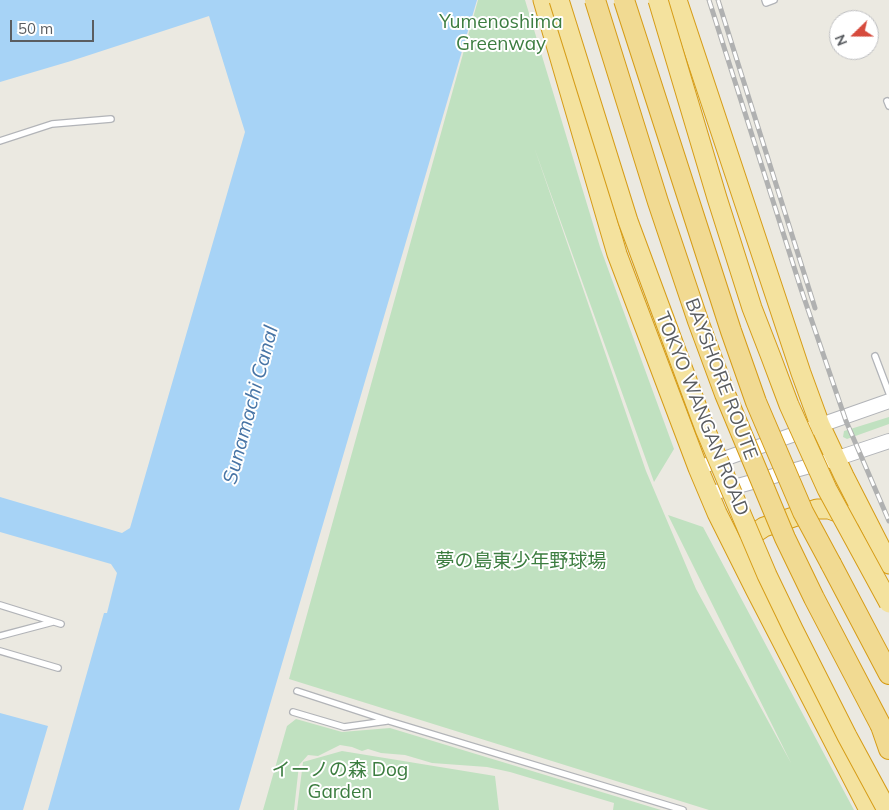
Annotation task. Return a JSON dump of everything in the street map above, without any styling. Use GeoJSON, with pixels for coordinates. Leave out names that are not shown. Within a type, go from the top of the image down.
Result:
{"type":"FeatureCollection","features":[{"type":"Feature","properties":{"kind":"highway"},"geometry":{"type":"LineString","coordinates":[[543,0],[618,254],[698,468],[741,561],[869,810]]}},
{"type":"Feature","properties":{"kind":"highway","name":"TOKYO WANGAN ROAD"},"geometry":{"type":"LineString","coordinates":[[559,0],[628,221],[705,429],[793,629],[887,810]]}},
{"type":"Feature","properties":{"kind":"highway","name":"BAYSHORE ROUTE"},"geometry":{"type":"LineString","coordinates":[[595,0],[658,202],[725,394],[754,466],[805,581],[885,733],[889,749]]}},
{"type":"Feature","properties":{"kind":"highway","name":"BAYSHORE ROUTE"},"geometry":{"type":"LineString","coordinates":[[624,0],[730,331],[756,402],[803,512],[889,674]]}},
{"type":"Feature","properties":{"kind":"highway"},"geometry":{"type":"LineString","coordinates":[[658,0],[752,308],[789,405],[827,489],[889,603]]}},
{"type":"Feature","properties":{"kind":"highway"},"geometry":{"type":"LineString","coordinates":[[678,0],[801,373],[820,425],[835,459],[889,564]]}},
{"type":"Feature","properties":{"kind":"highway"},"geometry":{"type":"LineString","coordinates":[[741,561],[744,548],[755,533],[764,527],[817,509],[829,509],[848,516],[889,564]]}},
{"type":"Feature","properties":{"kind":"highway"},"geometry":{"type":"LineString","coordinates":[[831,564],[846,581],[889,646]]}},
{"type":"Feature","properties":{"kind":"street"},"geometry":{"type":"LineString","coordinates":[[698,468],[889,402]]}},
{"type":"Feature","properties":{"kind":"street"},"geometry":{"type":"LineString","coordinates":[[709,494],[889,442]]}},
{"type":"Feature","properties":{"kind":"lane"},"geometry":{"type":"LineString","coordinates":[[766,0],[766,3],[774,0]]}},
{"type":"Feature","properties":{"kind":"lane"},"geometry":{"type":"LineString","coordinates":[[0,141],[52,124],[111,119]]}},
{"type":"Feature","properties":{"kind":"lane"},"geometry":{"type":"LineString","coordinates":[[875,356],[889,393]]}},
{"type":"Feature","properties":{"kind":"lane"},"geometry":{"type":"LineString","coordinates":[[0,605],[61,624]]}},
{"type":"Feature","properties":{"kind":"lane"},"geometry":{"type":"LineString","coordinates":[[0,636],[53,622]]}},
{"type":"Feature","properties":{"kind":"lane"},"geometry":{"type":"LineString","coordinates":[[0,651],[58,668]]}},
{"type":"Feature","properties":{"kind":"lane"},"geometry":{"type":"LineString","coordinates":[[297,691],[389,721],[684,810]]}},
{"type":"Feature","properties":{"kind":"lane"},"geometry":{"type":"LineString","coordinates":[[293,712],[344,727],[389,721]]}},
{"type":"Feature","properties":{"kind":"green space","name":"夢の島東少年野球場"},"geometry":{"type":"Polygon","coordinates":[[[478,0],[525,0],[600,247],[674,449],[654,482],[534,147],[646,471],[696,589],[791,763],[668,515],[703,527],[854,810],[709,810],[289,679],[478,0]]]}},
{"type":"Feature","properties":{"kind":"green space"},"geometry":{"type":"Polygon","coordinates":[[[889,417],[889,424],[847,439],[843,437],[844,431],[889,417]]]}},
{"type":"Feature","properties":{"kind":"green space"},"geometry":{"type":"Polygon","coordinates":[[[296,719],[342,732],[390,728],[661,810],[613,810],[614,803],[510,772],[487,767],[432,763],[405,755],[381,753],[368,749],[362,751],[340,745],[318,756],[308,755],[299,765],[294,810],[263,810],[287,726],[296,719]]]}},
{"type":"Feature","properties":{"kind":"green space","name":"イーノの森 Dog Garden"},"geometry":{"type":"Polygon","coordinates":[[[342,751],[495,776],[499,810],[297,810],[303,762],[342,751]]]}},
{"type":"Feature","properties":{"kind":"water","name":"Sunamachi Canal"},"geometry":{"type":"Polygon","coordinates":[[[0,0],[477,0],[239,810],[48,810],[104,613],[107,613],[117,573],[111,564],[0,532],[0,497],[122,533],[130,528],[245,132],[209,16],[0,82],[0,0]]]}},
{"type":"Feature","properties":{"kind":"water"},"geometry":{"type":"Polygon","coordinates":[[[0,713],[48,726],[23,810],[0,810],[0,713]]]}},
{"type":"Feature","properties":{"kind":"railway"},"geometry":{"type":"LineString","coordinates":[[709,0],[801,289],[846,421],[889,521]]}},
{"type":"Feature","properties":{"kind":"railway"},"geometry":{"type":"LineString","coordinates":[[718,0],[815,308]]}},
{"type":"Feature","properties":{"kind":"park label","name":"Yumenoshima Greenway"},"geometry":{"type":"Point","coordinates":[501,33]}}]}
